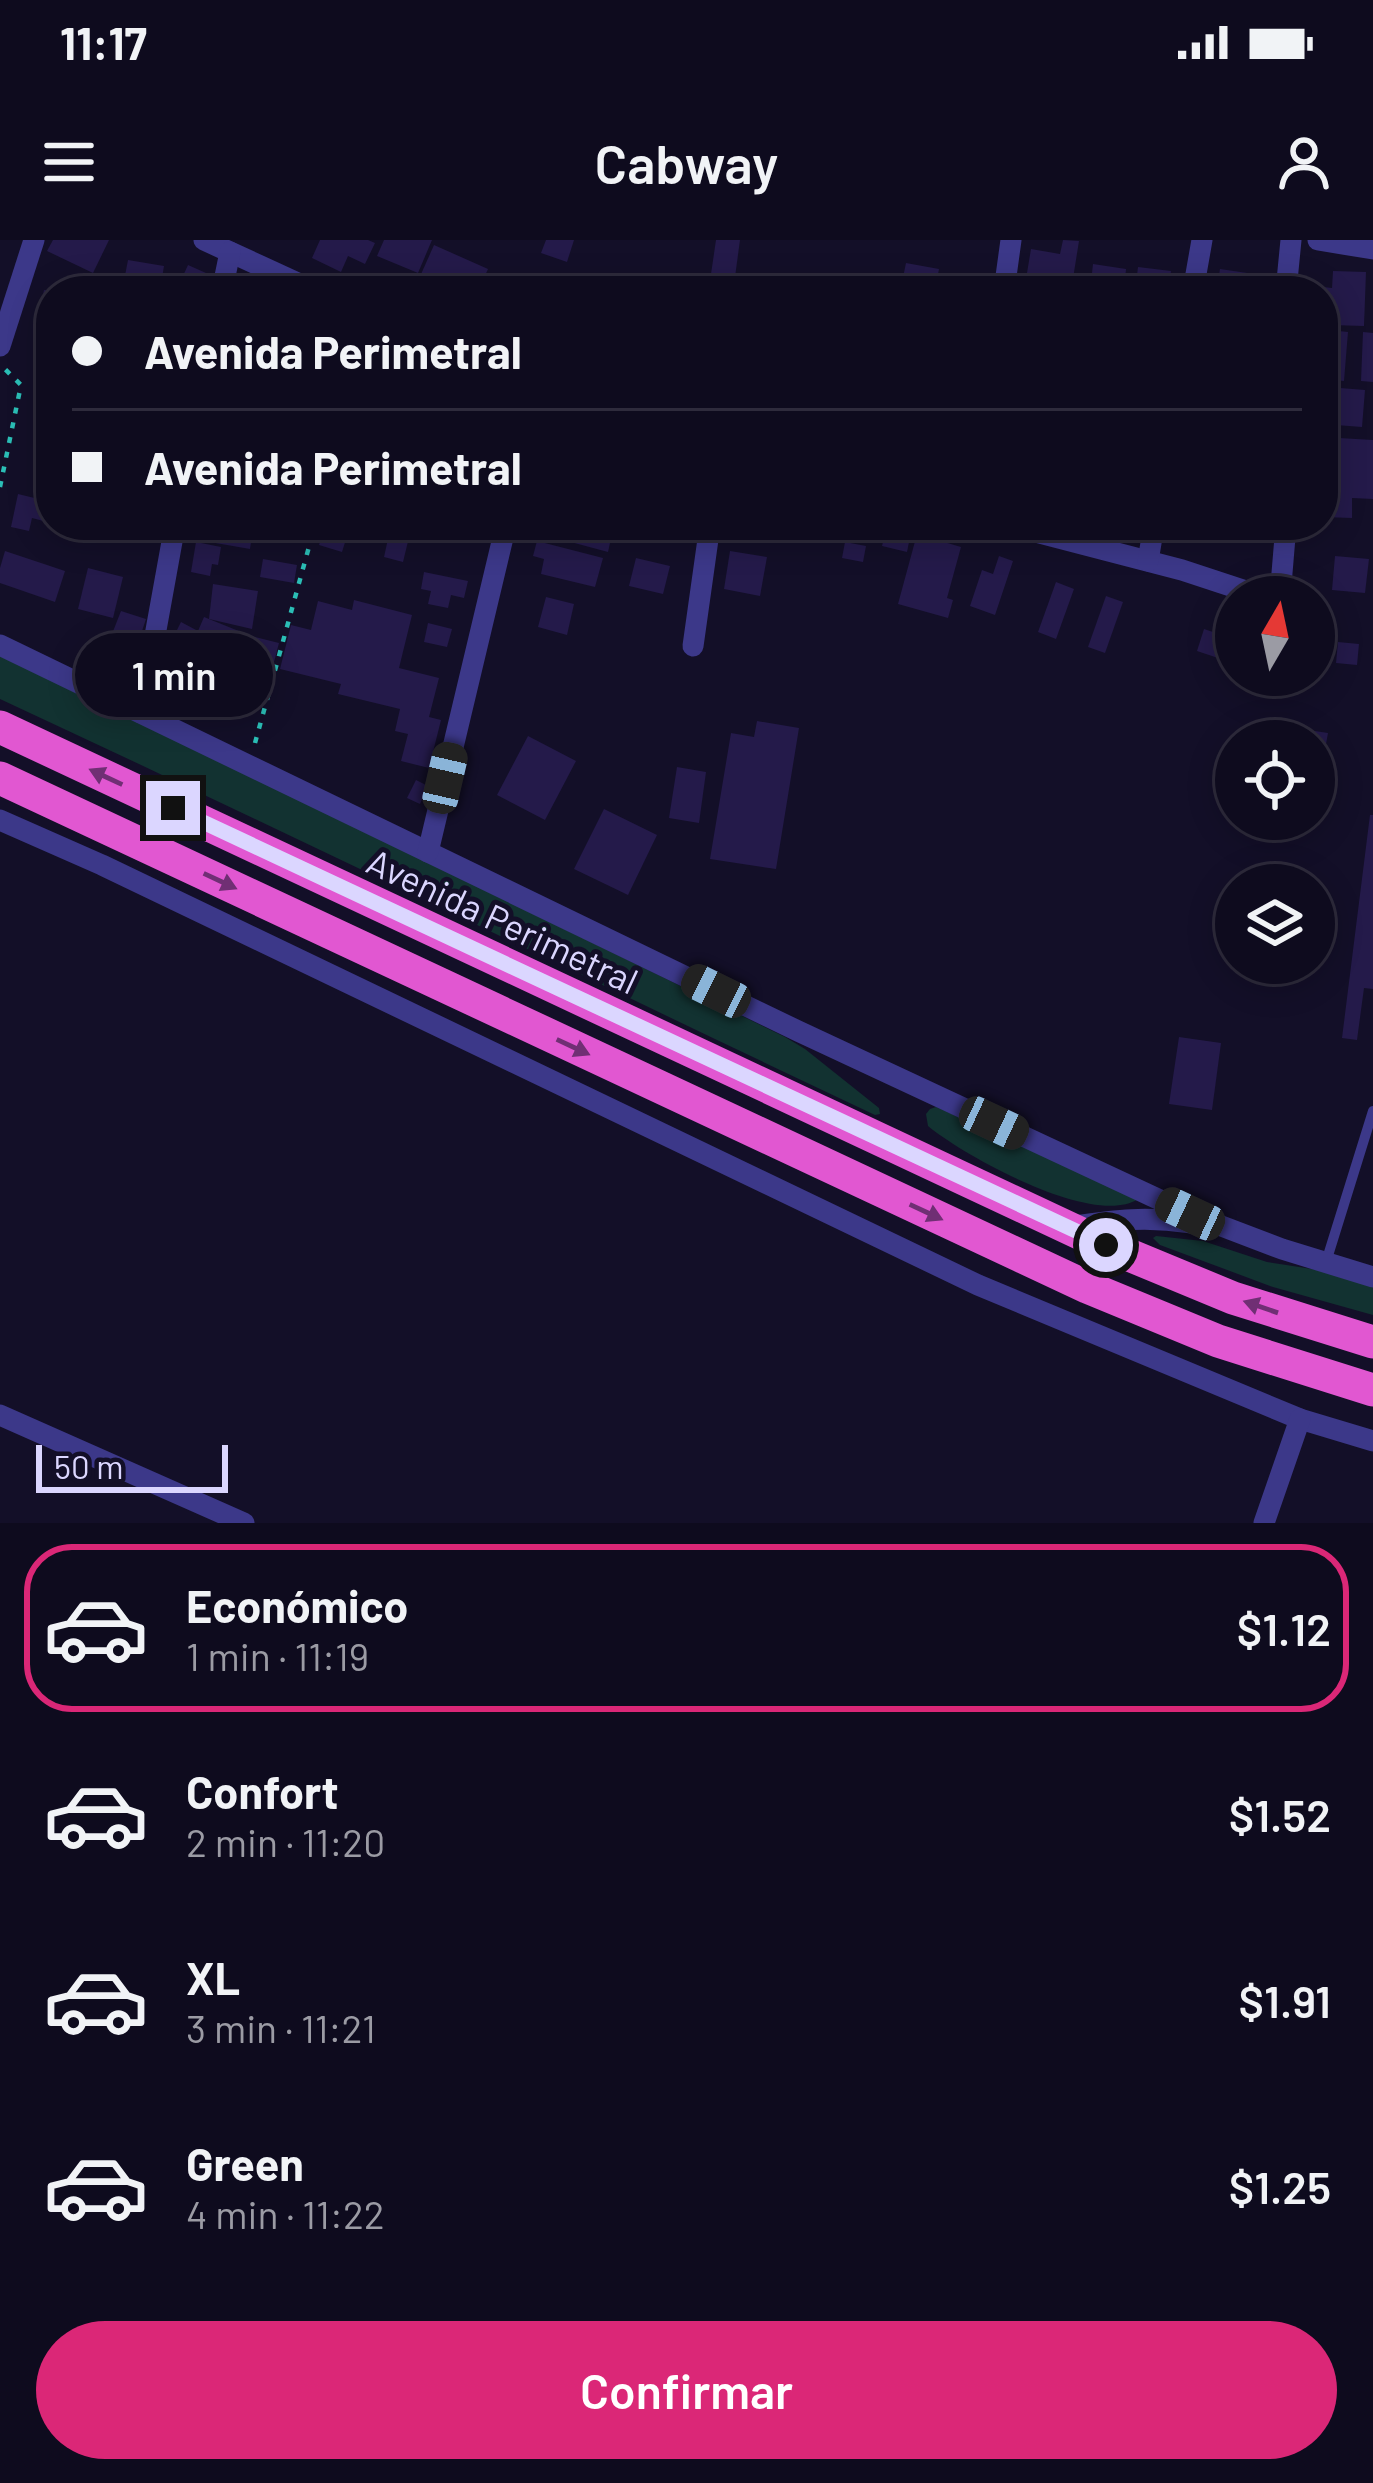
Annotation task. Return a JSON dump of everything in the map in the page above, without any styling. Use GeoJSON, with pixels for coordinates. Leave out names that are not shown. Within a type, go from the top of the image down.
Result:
{"type":"FeatureCollection","features":[{"type":"Feature","properties":{"kind":"highway","name":"Avenida Perimetral"},"geometry":{"type":"LineString","coordinates":[[0,727],[1066,1227],[1233,1298],[1373,1342]]}},
{"type":"Feature","properties":{"kind":"highway"},"geometry":{"type":"LineString","coordinates":[[0,778],[1087,1287],[1218,1341],[1373,1390]]}},
{"type":"Feature","properties":{"kind":"street"},"geometry":{"type":"LineString","coordinates":[[0,346],[34,240]]}},
{"type":"Feature","properties":{"kind":"street"},"geometry":{"type":"LineString","coordinates":[[204,240],[282,276]]}},
{"type":"Feature","properties":{"kind":"street"},"geometry":{"type":"LineString","coordinates":[[1006,276],[1011,240]]}},
{"type":"Feature","properties":{"kind":"street"},"geometry":{"type":"LineString","coordinates":[[1196,276],[1202,240]]}},
{"type":"Feature","properties":{"kind":"street"},"geometry":{"type":"LineString","coordinates":[[1288,276],[1292,240]]}},
{"type":"Feature","properties":{"kind":"street"},"geometry":{"type":"LineString","coordinates":[[1318,240],[1373,249]]}},
{"type":"Feature","properties":{"kind":"street"},"geometry":{"type":"LineString","coordinates":[[225,276],[230,252]]}},
{"type":"Feature","properties":{"kind":"street"},"geometry":{"type":"LineString","coordinates":[[141,713],[172,540]]}},
{"type":"Feature","properties":{"kind":"street"},"geometry":{"type":"LineString","coordinates":[[428,852],[502,540]]}},
{"type":"Feature","properties":{"kind":"street"},"geometry":{"type":"LineString","coordinates":[[693,646],[708,540]]}},
{"type":"Feature","properties":{"kind":"street"},"geometry":{"type":"LineString","coordinates":[[1067,540],[1215,582]]}},
{"type":"Feature","properties":{"kind":"street"},"geometry":{"type":"LineString","coordinates":[[1148,561],[1152,540]]}},
{"type":"Feature","properties":{"kind":"street"},"geometry":{"type":"LineString","coordinates":[[1282,576],[1285,540]]}},
{"type":"Feature","properties":{"kind":"street","name":"Avenida Perimetral"},"geometry":{"type":"LineString","coordinates":[[0,645],[798,1031],[1226,1229],[1373,1277]]}},
{"type":"Feature","properties":{"kind":"street"},"geometry":{"type":"LineString","coordinates":[[0,820],[978,1285],[1300,1419],[1373,1441]]}},
{"type":"Feature","properties":{"kind":"street"},"geometry":{"type":"LineString","coordinates":[[1066,1227],[1132,1217],[1226,1229]]}},
{"type":"Feature","properties":{"kind":"street"},"geometry":{"type":"LineString","coordinates":[[0,1415],[244,1523]]}},
{"type":"Feature","properties":{"kind":"street"},"geometry":{"type":"LineString","coordinates":[[1264,1523],[1300,1419]]}},
{"type":"Feature","properties":{"kind":"lane"},"geometry":{"type":"LineString","coordinates":[[1326,1262],[1373,1111]]}},
{"type":"Feature","properties":{"kind":"path"},"geometry":{"type":"LineString","coordinates":[[0,364],[21,385],[0,487]]}},
{"type":"Feature","properties":{"kind":"path"},"geometry":{"type":"LineString","coordinates":[[249,766],[311,540]]}},
{"type":"Feature","properties":{"kind":"green space"},"geometry":{"type":"Polygon","coordinates":[[[0,656],[785,1037],[879,1108],[880,1114],[0,699],[0,656]]]}},
{"type":"Feature","properties":{"kind":"green space"},"geometry":{"type":"Polygon","coordinates":[[[936,1107],[1138,1199],[1118,1205],[1092,1204],[1030,1185],[928,1126],[926,1114],[936,1107]]]}},
{"type":"Feature","properties":{"kind":"green space"},"geometry":{"type":"Polygon","coordinates":[[[1156,1236],[1203,1241],[1267,1262],[1373,1285],[1373,1315],[1273,1287],[1160,1245],[1156,1236]]]}},
{"type":"Feature","properties":{"kind":"building"},"geometry":{"type":"Polygon","coordinates":[[[53,240],[109,240],[93,273],[47,251],[53,240]]]}},
{"type":"Feature","properties":{"kind":"building"},"geometry":{"type":"Polygon","coordinates":[[[320,240],[375,243],[365,264],[348,256],[341,272],[312,258],[320,240]]]}},
{"type":"Feature","properties":{"kind":"building"},"geometry":{"type":"Polygon","coordinates":[[[384,240],[432,240],[418,273],[377,256],[384,240]]]}},
{"type":"Feature","properties":{"kind":"building"},"geometry":{"type":"Polygon","coordinates":[[[546,240],[574,240],[567,262],[541,253],[546,240]]]}},
{"type":"Feature","properties":{"kind":"building"},"geometry":{"type":"Polygon","coordinates":[[[716,240],[740,240],[735,276],[711,274],[716,240]]]}},
{"type":"Feature","properties":{"kind":"building"},"geometry":{"type":"Polygon","coordinates":[[[1063,240],[1079,241],[1073,276],[1026,276],[1031,249],[1060,254],[1063,240]]]}},
{"type":"Feature","properties":{"kind":"building"},"geometry":{"type":"Polygon","coordinates":[[[434,245],[488,269],[485,276],[420,276],[434,245]]]}},
{"type":"Feature","properties":{"kind":"building"},"geometry":{"type":"Polygon","coordinates":[[[128,260],[164,266],[162,276],[125,276],[128,260]]]}},
{"type":"Feature","properties":{"kind":"building"},"geometry":{"type":"Polygon","coordinates":[[[906,263],[939,269],[938,276],[903,276],[906,263]]]}},
{"type":"Feature","properties":{"kind":"building"},"geometry":{"type":"Polygon","coordinates":[[[1093,264],[1126,269],[1125,276],[1092,276],[1093,264]]]}},
{"type":"Feature","properties":{"kind":"building"},"geometry":{"type":"Polygon","coordinates":[[[188,265],[206,273],[205,276],[183,276],[188,265]]]}},
{"type":"Feature","properties":{"kind":"building"},"geometry":{"type":"Polygon","coordinates":[[[1138,267],[1171,271],[1170,276],[1137,276],[1138,267]]]}},
{"type":"Feature","properties":{"kind":"building"},"geometry":{"type":"Polygon","coordinates":[[[1220,269],[1254,274],[1254,276],[1219,276],[1220,269]]]}},
{"type":"Feature","properties":{"kind":"building"},"geometry":{"type":"Polygon","coordinates":[[[1333,271],[1366,272],[1364,326],[1338,325],[1338,276],[1333,276],[1333,271]]]}},
{"type":"Feature","properties":{"kind":"building"},"geometry":{"type":"Polygon","coordinates":[[[1338,331],[1348,332],[1344,381],[1338,380],[1338,331]]]}},
{"type":"Feature","properties":{"kind":"building"},"geometry":{"type":"Polygon","coordinates":[[[1363,332],[1373,333],[1373,382],[1361,381],[1363,332]]]}},
{"type":"Feature","properties":{"kind":"building"},"geometry":{"type":"Polygon","coordinates":[[[1340,388],[1365,390],[1362,427],[1338,425],[1340,388]]]}},
{"type":"Feature","properties":{"kind":"building"},"geometry":{"type":"Polygon","coordinates":[[[1339,438],[1373,440],[1373,499],[1352,498],[1352,518],[1338,518],[1339,438]]]}},
{"type":"Feature","properties":{"kind":"building"},"geometry":{"type":"Polygon","coordinates":[[[18,494],[36,498],[36,519],[32,518],[29,531],[11,527],[18,494]]]}},
{"type":"Feature","properties":{"kind":"building"},"geometry":{"type":"Polygon","coordinates":[[[204,540],[251,540],[250,549],[204,540]]]}},
{"type":"Feature","properties":{"kind":"building"},"geometry":{"type":"Polygon","coordinates":[[[321,540],[346,540],[342,552],[319,545],[321,540]]]}},
{"type":"Feature","properties":{"kind":"building"},"geometry":{"type":"Polygon","coordinates":[[[388,540],[408,540],[403,562],[384,557],[388,540]]]}},
{"type":"Feature","properties":{"kind":"building"},"geometry":{"type":"Polygon","coordinates":[[[563,540],[611,540],[608,552],[563,540]]]}},
{"type":"Feature","properties":{"kind":"building"},"geometry":{"type":"Polygon","coordinates":[[[883,540],[909,540],[907,552],[882,546],[883,540]]]}},
{"type":"Feature","properties":{"kind":"building"},"geometry":{"type":"Polygon","coordinates":[[[915,540],[961,547],[947,598],[953,600],[948,618],[898,604],[915,540]]]}},
{"type":"Feature","properties":{"kind":"building"},"geometry":{"type":"Polygon","coordinates":[[[537,541],[603,558],[595,587],[541,574],[544,559],[533,556],[537,541]]]}},
{"type":"Feature","properties":{"kind":"building"},"geometry":{"type":"Polygon","coordinates":[[[196,542],[221,547],[210,576],[191,572],[196,542]]]}},
{"type":"Feature","properties":{"kind":"building"},"geometry":{"type":"Polygon","coordinates":[[[845,542],[866,546],[863,562],[842,558],[845,542]]]}},
{"type":"Feature","properties":{"kind":"building"},"geometry":{"type":"Polygon","coordinates":[[[5,551],[65,571],[55,602],[0,583],[5,551]]]}},
{"type":"Feature","properties":{"kind":"building"},"geometry":{"type":"Polygon","coordinates":[[[730,551],[767,557],[760,596],[724,589],[730,551]]]}},
{"type":"Feature","properties":{"kind":"building"},"geometry":{"type":"Polygon","coordinates":[[[999,556],[1013,561],[995,615],[970,606],[982,570],[993,574],[999,556]]]}},
{"type":"Feature","properties":{"kind":"building"},"geometry":{"type":"Polygon","coordinates":[[[1335,556],[1369,559],[1365,593],[1335,590],[1335,556]]]}},
{"type":"Feature","properties":{"kind":"building"},"geometry":{"type":"Polygon","coordinates":[[[636,558],[670,566],[663,594],[629,586],[636,558]]]}},
{"type":"Feature","properties":{"kind":"building"},"geometry":{"type":"Polygon","coordinates":[[[263,559],[297,565],[294,583],[260,577],[263,559]]]}},
{"type":"Feature","properties":{"kind":"building"},"geometry":{"type":"Polygon","coordinates":[[[88,568],[123,577],[113,618],[78,609],[88,568]]]}},
{"type":"Feature","properties":{"kind":"building"},"geometry":{"type":"Polygon","coordinates":[[[424,572],[468,581],[464,598],[451,595],[448,608],[428,604],[431,591],[421,589],[424,572]]]}},
{"type":"Feature","properties":{"kind":"building"},"geometry":{"type":"Polygon","coordinates":[[[1056,582],[1074,589],[1056,639],[1038,632],[1056,582]]]}},
{"type":"Feature","properties":{"kind":"building"},"geometry":{"type":"Polygon","coordinates":[[[213,584],[258,591],[252,629],[209,619],[213,584]]]}},
{"type":"Feature","properties":{"kind":"building"},"geometry":{"type":"Polygon","coordinates":[[[1106,596],[1123,602],[1105,653],[1088,647],[1106,596]]]}},
{"type":"Feature","properties":{"kind":"building"},"geometry":{"type":"Polygon","coordinates":[[[546,597],[574,604],[567,635],[538,627],[546,597]]]}},
{"type":"Feature","properties":{"kind":"building"},"geometry":{"type":"Polygon","coordinates":[[[354,600],[412,615],[399,668],[439,678],[429,717],[441,720],[429,768],[401,761],[408,734],[395,731],[400,709],[338,694],[341,684],[280,669],[291,625],[311,630],[318,601],[352,610],[354,600]]]}},
{"type":"Feature","properties":{"kind":"building"},"geometry":{"type":"Polygon","coordinates":[[[121,611],[146,619],[138,643],[112,634],[121,611]]]}},
{"type":"Feature","properties":{"kind":"building"},"geometry":{"type":"Polygon","coordinates":[[[204,617],[279,643],[263,704],[238,696],[240,688],[228,683],[217,705],[162,675],[171,659],[164,656],[181,622],[198,631],[204,617]]]}},
{"type":"Feature","properties":{"kind":"building"},"geometry":{"type":"Polygon","coordinates":[[[428,623],[452,629],[447,647],[424,642],[428,623]]]}},
{"type":"Feature","properties":{"kind":"building"},"geometry":{"type":"Polygon","coordinates":[[[1204,629],[1215,633],[1215,657],[1197,651],[1204,629]]]}},
{"type":"Feature","properties":{"kind":"building"},"geometry":{"type":"Polygon","coordinates":[[[1338,642],[1359,644],[1357,665],[1336,663],[1338,642]]]}},
{"type":"Feature","properties":{"kind":"building"},"geometry":{"type":"Polygon","coordinates":[[[757,721],[799,728],[776,869],[710,859],[731,733],[754,737],[757,721]]]}},
{"type":"Feature","properties":{"kind":"building"},"geometry":{"type":"Polygon","coordinates":[[[528,736],[576,761],[545,820],[497,795],[528,736]]]}},
{"type":"Feature","properties":{"kind":"building"},"geometry":{"type":"Polygon","coordinates":[[[677,767],[706,772],[699,823],[669,818],[677,767]]]}},
{"type":"Feature","properties":{"kind":"building"},"geometry":{"type":"Polygon","coordinates":[[[416,780],[428,786],[420,804],[407,798],[416,780]]]}},
{"type":"Feature","properties":{"kind":"building"},"geometry":{"type":"Polygon","coordinates":[[[604,809],[657,835],[628,895],[574,869],[604,809]]]}},
{"type":"Feature","properties":{"kind":"building"},"geometry":{"type":"Polygon","coordinates":[[[1370,815],[1373,989],[1364,988],[1357,1040],[1342,1038],[1370,815]]]}},
{"type":"Feature","properties":{"kind":"building"},"geometry":{"type":"Polygon","coordinates":[[[1179,1037],[1221,1043],[1212,1110],[1169,1104],[1179,1037]]]}},
{"type":"Feature","properties":{"kind":"route"},"geometry":{"type":"LineString","coordinates":[[173,808],[1106,1245]]}}]}
